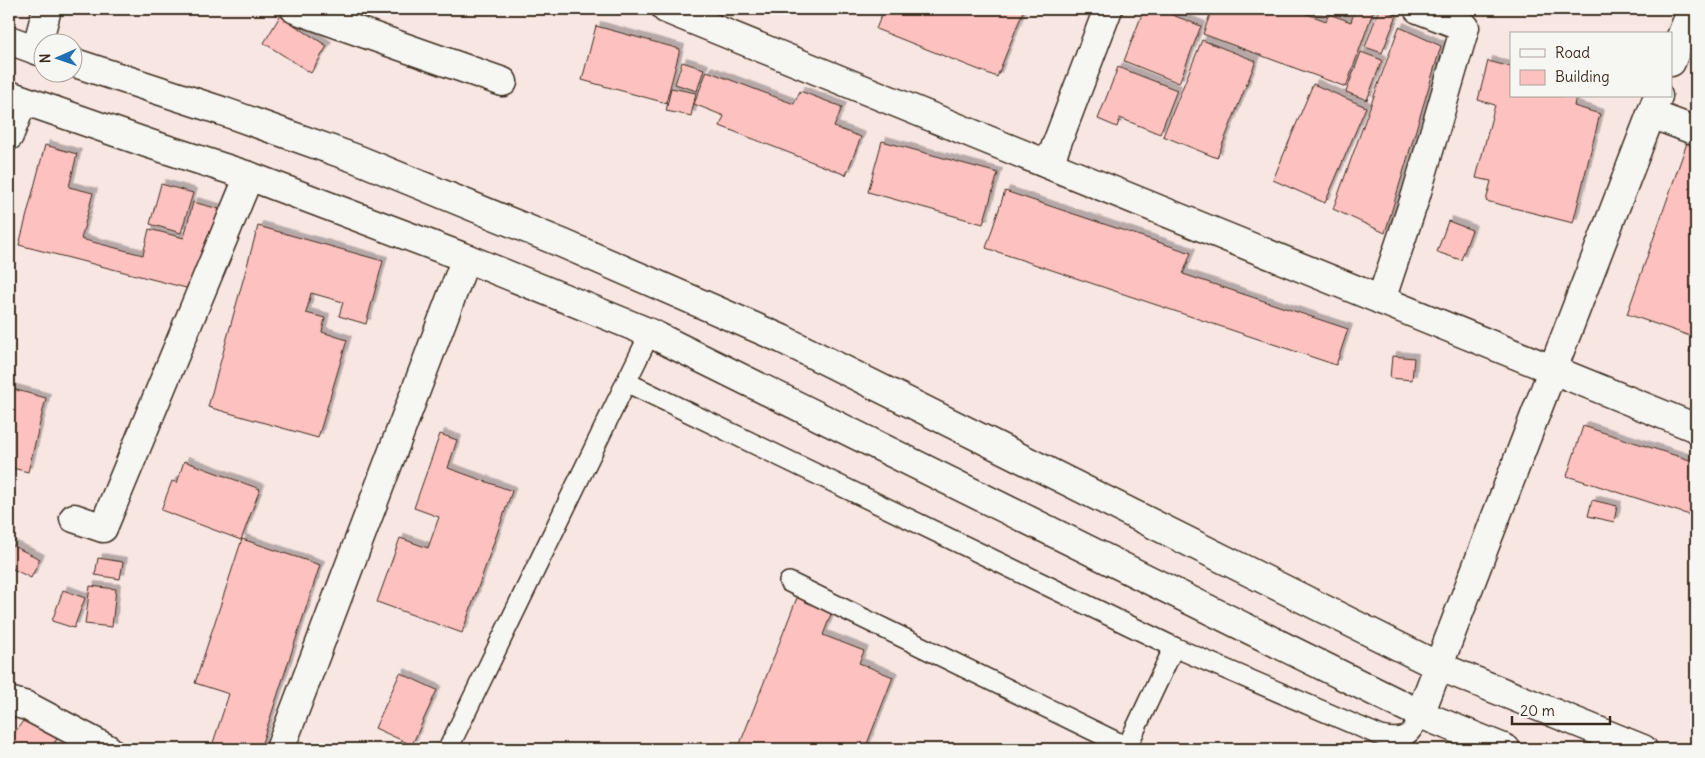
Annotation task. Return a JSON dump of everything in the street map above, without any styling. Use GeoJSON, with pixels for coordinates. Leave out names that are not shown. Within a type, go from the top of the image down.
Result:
{"type":"FeatureCollection","features":[{"type":"Feature","properties":{"kind":"street"},"geometry":{"type":"LineString","coordinates":[[43,32],[47,9]]}},
{"type":"Feature","properties":{"kind":"street"},"geometry":{"type":"LineString","coordinates":[[295,9],[503,82]]}},
{"type":"Feature","properties":{"kind":"street"},"geometry":{"type":"LineString","coordinates":[[666,9],[1696,428]]}},
{"type":"Feature","properties":{"kind":"street"},"geometry":{"type":"LineString","coordinates":[[1049,164],[1108,9]]}},
{"type":"Feature","properties":{"kind":"street"},"geometry":{"type":"LineString","coordinates":[[1381,300],[1416,195],[1465,28],[1418,9]]}},
{"type":"Feature","properties":{"kind":"street"},"geometry":{"type":"LineString","coordinates":[[1672,59],[1692,9]]}},
{"type":"Feature","properties":{"kind":"street"},"geometry":{"type":"LineString","coordinates":[[9,40],[32,48]]}},
{"type":"Feature","properties":{"kind":"street"},"geometry":{"type":"LineString","coordinates":[[82,65],[222,111],[357,159],[564,244],[782,339],[1438,666],[1643,749]]}},
{"type":"Feature","properties":{"kind":"street"},"geometry":{"type":"LineString","coordinates":[[9,136],[16,97],[249,176],[466,258],[650,333],[1420,714],[1506,749]]}},
{"type":"Feature","properties":{"kind":"street"},"geometry":{"type":"LineString","coordinates":[[1420,714],[1654,105],[1696,131]]}},
{"type":"Feature","properties":{"kind":"street"},"geometry":{"type":"LineString","coordinates":[[74,518],[103,528],[249,176]]}},
{"type":"Feature","properties":{"kind":"street"},"geometry":{"type":"LineString","coordinates":[[280,749],[466,258]]}},
{"type":"Feature","properties":{"kind":"street"},"geometry":{"type":"LineString","coordinates":[[9,701],[27,706],[108,749]]}},
{"type":"Feature","properties":{"kind":"lane"},"geometry":{"type":"LineString","coordinates":[[448,749],[650,333]]}},
{"type":"Feature","properties":{"kind":"lane"},"geometry":{"type":"LineString","coordinates":[[626,382],[1174,647],[1382,736],[1396,739],[1408,735],[1415,727],[1420,714]]}},
{"type":"Feature","properties":{"kind":"lane"},"geometry":{"type":"LineString","coordinates":[[788,582],[1127,748],[1174,647]]}},
{"type":"Feature","properties":{"kind":"building"},"geometry":{"type":"Polygon","coordinates":[[[884,9],[1024,9],[997,77],[876,29],[884,9]]]}},
{"type":"Feature","properties":{"kind":"building"},"geometry":{"type":"Polygon","coordinates":[[[1144,9],[1157,9],[1201,26],[1179,83],[1124,61],[1144,9]]]}},
{"type":"Feature","properties":{"kind":"building"},"geometry":{"type":"Polygon","coordinates":[[[1212,9],[1294,9],[1326,21],[1329,14],[1351,22],[1355,9],[1374,9],[1346,87],[1203,34],[1212,9]]]}},
{"type":"Feature","properties":{"kind":"building"},"geometry":{"type":"Polygon","coordinates":[[[1326,9],[1346,9],[1343,15],[1326,9]]]}},
{"type":"Feature","properties":{"kind":"building"},"geometry":{"type":"Polygon","coordinates":[[[1379,9],[1397,15],[1382,53],[1365,47],[1379,9]]]}},
{"type":"Feature","properties":{"kind":"building"},"geometry":{"type":"Polygon","coordinates":[[[280,16],[327,46],[311,73],[264,43],[280,16]]]}},
{"type":"Feature","properties":{"kind":"building"},"geometry":{"type":"Polygon","coordinates":[[[596,26],[680,49],[666,103],[582,80],[596,26]]]}},
{"type":"Feature","properties":{"kind":"building"},"geometry":{"type":"Polygon","coordinates":[[[1399,27],[1441,46],[1385,233],[1333,209],[1399,27]]]}},
{"type":"Feature","properties":{"kind":"building"},"geometry":{"type":"Polygon","coordinates":[[[1202,40],[1256,61],[1217,158],[1163,136],[1202,40]]]}},
{"type":"Feature","properties":{"kind":"building"},"geometry":{"type":"Polygon","coordinates":[[[1361,52],[1382,60],[1367,100],[1346,92],[1361,52]]]}},
{"type":"Feature","properties":{"kind":"building"},"geometry":{"type":"Polygon","coordinates":[[[1488,61],[1510,67],[1510,98],[1576,98],[1574,106],[1600,114],[1573,223],[1486,201],[1491,181],[1476,178],[1495,105],[1478,100],[1488,61]]]}},
{"type":"Feature","properties":{"kind":"building"},"geometry":{"type":"Polygon","coordinates":[[[682,62],[704,69],[697,91],[675,84],[682,62]]]}},
{"type":"Feature","properties":{"kind":"building"},"geometry":{"type":"Polygon","coordinates":[[[1118,67],[1177,90],[1160,134],[1120,118],[1117,127],[1098,119],[1118,67]]]}},
{"type":"Feature","properties":{"kind":"building"},"geometry":{"type":"Polygon","coordinates":[[[707,71],[794,104],[800,91],[842,107],[834,127],[861,137],[846,175],[720,126],[724,116],[694,104],[707,71]]]}},
{"type":"Feature","properties":{"kind":"building"},"geometry":{"type":"Polygon","coordinates":[[[1313,84],[1366,107],[1325,203],[1273,180],[1313,84]]]}},
{"type":"Feature","properties":{"kind":"building"},"geometry":{"type":"Polygon","coordinates":[[[671,88],[696,93],[691,116],[666,111],[671,88]]]}},
{"type":"Feature","properties":{"kind":"building"},"geometry":{"type":"Polygon","coordinates":[[[1688,140],[1696,143],[1696,317],[1690,336],[1627,314],[1688,140]]]}},
{"type":"Feature","properties":{"kind":"building"},"geometry":{"type":"Polygon","coordinates":[[[882,141],[998,173],[983,224],[868,192],[882,141]]]}},
{"type":"Feature","properties":{"kind":"building"},"geometry":{"type":"Polygon","coordinates":[[[45,145],[77,154],[69,187],[93,193],[81,239],[143,255],[149,229],[184,238],[193,202],[219,209],[198,291],[19,245],[45,145]]]}},
{"type":"Feature","properties":{"kind":"building"},"geometry":{"type":"Polygon","coordinates":[[[161,184],[193,193],[181,233],[150,224],[161,184]]]}},
{"type":"Feature","properties":{"kind":"building"},"geometry":{"type":"Polygon","coordinates":[[[1005,191],[1191,253],[1183,274],[1348,329],[1336,365],[986,248],[1005,191]]]}},
{"type":"Feature","properties":{"kind":"building"},"geometry":{"type":"Polygon","coordinates":[[[1448,221],[1472,230],[1461,260],[1437,252],[1448,221]]]}},
{"type":"Feature","properties":{"kind":"building"},"geometry":{"type":"Polygon","coordinates":[[[258,226],[383,261],[366,324],[339,316],[343,302],[311,293],[306,313],[325,318],[322,332],[347,340],[318,438],[208,407],[258,226]]]}},
{"type":"Feature","properties":{"kind":"building"},"geometry":{"type":"Polygon","coordinates":[[[1696,329],[1696,354],[1689,352],[1696,329]]]}},
{"type":"Feature","properties":{"kind":"building"},"geometry":{"type":"Polygon","coordinates":[[[1392,356],[1414,358],[1412,380],[1390,378],[1392,356]]]}},
{"type":"Feature","properties":{"kind":"building"},"geometry":{"type":"Polygon","coordinates":[[[9,388],[46,398],[28,472],[9,467],[9,388]]]}},
{"type":"Feature","properties":{"kind":"building"},"geometry":{"type":"Polygon","coordinates":[[[1583,426],[1696,462],[1696,517],[1567,476],[1583,426]]]}},
{"type":"Feature","properties":{"kind":"building"},"geometry":{"type":"Polygon","coordinates":[[[440,434],[457,440],[448,468],[512,491],[462,633],[377,602],[400,538],[428,548],[439,517],[414,508],[440,434]]]}},
{"type":"Feature","properties":{"kind":"building"},"geometry":{"type":"Polygon","coordinates":[[[184,461],[260,489],[241,540],[161,510],[172,481],[177,483],[184,461]]]}},
{"type":"Feature","properties":{"kind":"building"},"geometry":{"type":"Polygon","coordinates":[[[1592,500],[1617,506],[1614,522],[1588,516],[1592,500]]]}},
{"type":"Feature","properties":{"kind":"building"},"geometry":{"type":"Polygon","coordinates":[[[242,539],[320,565],[260,749],[211,749],[229,694],[195,683],[242,539]]]}},
{"type":"Feature","properties":{"kind":"building"},"geometry":{"type":"Polygon","coordinates":[[[9,544],[40,559],[31,578],[9,567],[9,544]]]}},
{"type":"Feature","properties":{"kind":"building"},"geometry":{"type":"Polygon","coordinates":[[[98,558],[123,562],[120,579],[95,575],[98,558]]]}},
{"type":"Feature","properties":{"kind":"building"},"geometry":{"type":"Polygon","coordinates":[[[90,586],[116,589],[112,627],[85,624],[90,586]]]}},
{"type":"Feature","properties":{"kind":"building"},"geometry":{"type":"Polygon","coordinates":[[[63,590],[85,598],[74,628],[52,621],[63,590]]]}},
{"type":"Feature","properties":{"kind":"building"},"geometry":{"type":"Polygon","coordinates":[[[798,595],[833,609],[823,635],[864,651],[859,663],[893,677],[865,749],[738,749],[798,595]]]}},
{"type":"Feature","properties":{"kind":"building"},"geometry":{"type":"Polygon","coordinates":[[[400,673],[437,690],[412,745],[375,728],[400,673]]]}},
{"type":"Feature","properties":{"kind":"building"},"geometry":{"type":"Polygon","coordinates":[[[29,713],[59,736],[51,747],[54,749],[9,749],[9,740],[29,713]]]}}]}
